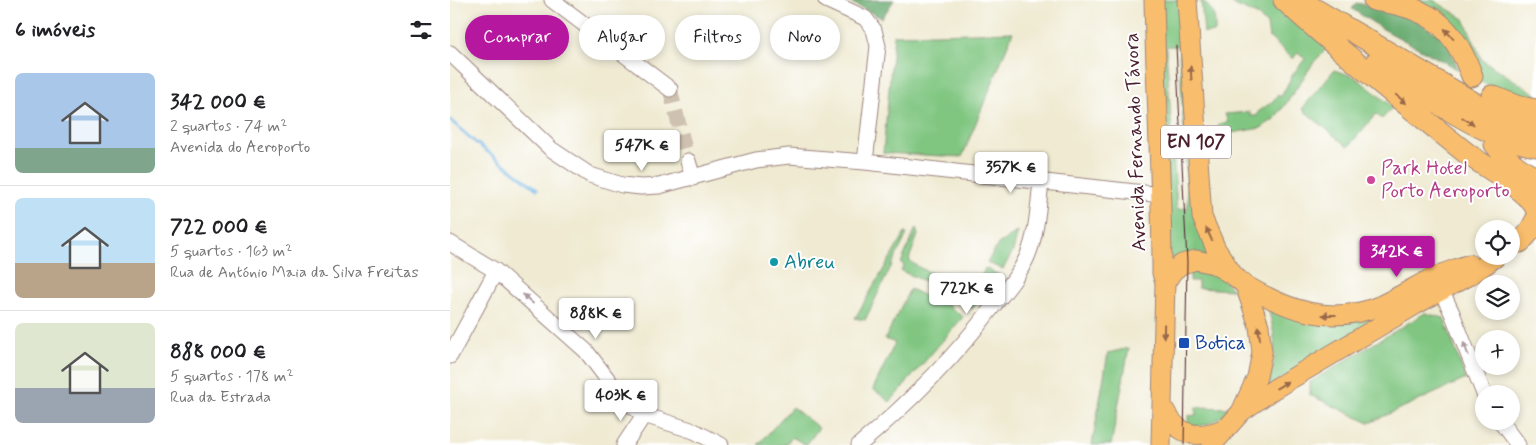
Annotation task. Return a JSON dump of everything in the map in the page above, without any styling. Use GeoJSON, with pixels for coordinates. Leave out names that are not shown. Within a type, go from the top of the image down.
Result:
{"type":"FeatureCollection","features":[{"type":"Feature","properties":{"kind":"highway"},"geometry":{"type":"LineString","coordinates":[[1284,0],[1316,29],[1460,147],[1529,199],[1536,208]]}},
{"type":"Feature","properties":{"kind":"highway"},"geometry":{"type":"LineString","coordinates":[[1289,0],[1382,66],[1472,124],[1505,139],[1536,146]]}},
{"type":"Feature","properties":{"kind":"highway"},"geometry":{"type":"LineString","coordinates":[[1298,0],[1481,107],[1516,121],[1536,125]]}},
{"type":"Feature","properties":{"kind":"highway"},"geometry":{"type":"LineString","coordinates":[[1328,0],[1446,73],[1497,99],[1516,106],[1536,110]]}},
{"type":"Feature","properties":{"kind":"highway"},"geometry":{"type":"LineString","coordinates":[[1374,0],[1412,7],[1439,23],[1457,44],[1472,76]]}},
{"type":"Feature","properties":{"kind":"highway"},"geometry":{"type":"LineString","coordinates":[[1495,144],[1508,160],[1523,172],[1536,178]]}},
{"type":"Feature","properties":{"kind":"highway"},"geometry":{"type":"LineString","coordinates":[[1504,179],[1536,193]]}},
{"type":"Feature","properties":{"kind":"highway"},"geometry":{"type":"LineString","coordinates":[[1522,241],[1536,220]]}},
{"type":"Feature","properties":{"kind":"main road","name":"Avenida Fernando Távora"},"geometry":{"type":"LineString","coordinates":[[1154,0],[1162,194],[1162,273],[1165,283],[1161,445]]}},
{"type":"Feature","properties":{"kind":"main road","name":"EN 107"},"geometry":{"type":"LineString","coordinates":[[1187,0],[1202,217],[1216,248],[1240,280],[1259,326],[1262,352],[1257,377],[1241,412]]}},
{"type":"Feature","properties":{"kind":"main road"},"geometry":{"type":"LineString","coordinates":[[1165,283],[1173,271],[1182,264],[1196,260],[1214,264],[1295,310],[1318,315],[1345,315],[1376,307],[1437,285],[1453,284],[1485,265]]}},
{"type":"Feature","properties":{"kind":"main road"},"geometry":{"type":"LineString","coordinates":[[1212,445],[1241,412],[1303,372],[1415,306],[1437,285]]}},
{"type":"Feature","properties":{"kind":"main road"},"geometry":{"type":"LineString","coordinates":[[1163,407],[1172,423],[1185,432],[1197,435],[1212,434],[1228,426]]}},
{"type":"Feature","properties":{"kind":"street"},"geometry":{"type":"LineString","coordinates":[[552,0],[670,89]]}},
{"type":"Feature","properties":{"kind":"street"},"geometry":{"type":"LineString","coordinates":[[826,0],[865,18],[874,30],[878,46],[865,162]]}},
{"type":"Feature","properties":{"kind":"street"},"geometry":{"type":"LineString","coordinates":[[450,54],[551,148],[590,175],[622,185],[659,186],[756,160],[790,156],[865,162],[1162,194]]}},
{"type":"Feature","properties":{"kind":"street"},"geometry":{"type":"LineString","coordinates":[[688,161],[693,178]]}},
{"type":"Feature","properties":{"kind":"street"},"geometry":{"type":"LineString","coordinates":[[859,445],[905,405],[940,369],[981,323],[1018,274],[1027,257],[1034,235],[1041,182]]}},
{"type":"Feature","properties":{"kind":"street"},"geometry":{"type":"LineString","coordinates":[[450,243],[496,271],[586,351],[622,398],[644,415],[683,428],[721,445]]}},
{"type":"Feature","properties":{"kind":"street"},"geometry":{"type":"LineString","coordinates":[[450,356],[496,271]]}},
{"type":"Feature","properties":{"kind":"street"},"geometry":{"type":"LineString","coordinates":[[1437,285],[1480,385]]}},
{"type":"Feature","properties":{"kind":"street"},"geometry":{"type":"LineString","coordinates":[[624,445],[644,415]]}},
{"type":"Feature","properties":{"kind":"street"},"geometry":{"type":"LineString","coordinates":[[1507,430],[1518,445]]}},
{"type":"Feature","properties":{"kind":"green space"},"geometry":{"type":"Polygon","coordinates":[[[846,0],[894,0],[882,18],[846,0]]]}},
{"type":"Feature","properties":{"kind":"green space"},"geometry":{"type":"Polygon","coordinates":[[[1160,0],[1181,0],[1214,253],[1169,267],[1160,0]],[[1179,46],[1166,47],[1177,209],[1188,208],[1179,46]]]}},
{"type":"Feature","properties":{"kind":"green space"},"geometry":{"type":"Polygon","coordinates":[[[1201,0],[1209,7],[1213,14],[1215,32],[1204,33],[1201,0]]]}},
{"type":"Feature","properties":{"kind":"green space"},"geometry":{"type":"Polygon","coordinates":[[[1229,0],[1270,0],[1328,47],[1314,62],[1274,119],[1261,128],[1231,133],[1217,157],[1210,157],[1209,143],[1219,124],[1228,122],[1225,114],[1250,112],[1250,116],[1257,116],[1258,112],[1278,95],[1281,97],[1293,74],[1305,59],[1298,52],[1293,59],[1269,37],[1267,25],[1259,16],[1228,2],[1229,0]]]}},
{"type":"Feature","properties":{"kind":"green space"},"geometry":{"type":"Polygon","coordinates":[[[1414,0],[1433,0],[1464,19],[1482,60],[1536,94],[1536,101],[1511,96],[1481,82],[1472,53],[1414,0]]]}},
{"type":"Feature","properties":{"kind":"green space"},"geometry":{"type":"Polygon","coordinates":[[[1356,3],[1403,12],[1446,39],[1459,70],[1383,29],[1352,9],[1356,3]]]}},
{"type":"Feature","properties":{"kind":"green space"},"geometry":{"type":"Polygon","coordinates":[[[1013,32],[962,157],[883,153],[894,35],[1013,32]]]}},
{"type":"Feature","properties":{"kind":"green space"},"geometry":{"type":"Polygon","coordinates":[[[1334,70],[1355,77],[1393,107],[1382,119],[1376,114],[1348,147],[1302,109],[1334,70]]]}},
{"type":"Feature","properties":{"kind":"green space"},"geometry":{"type":"Polygon","coordinates":[[[916,228],[918,235],[909,259],[916,266],[936,275],[945,282],[950,292],[901,271],[904,265],[901,263],[916,228]]]}},
{"type":"Feature","properties":{"kind":"green space"},"geometry":{"type":"Polygon","coordinates":[[[1018,231],[1013,251],[1003,269],[987,263],[998,244],[1018,231]]]}},
{"type":"Feature","properties":{"kind":"green space"},"geometry":{"type":"Polygon","coordinates":[[[905,233],[907,234],[865,320],[855,318],[905,233]]]}},
{"type":"Feature","properties":{"kind":"green space"},"geometry":{"type":"Polygon","coordinates":[[[985,268],[999,275],[972,309],[957,298],[961,289],[974,296],[985,268]]]}},
{"type":"Feature","properties":{"kind":"green space"},"geometry":{"type":"Polygon","coordinates":[[[1190,269],[1204,270],[1214,274],[1233,290],[1198,288],[1198,281],[1190,281],[1190,269]]]}},
{"type":"Feature","properties":{"kind":"green space"},"geometry":{"type":"Polygon","coordinates":[[[910,289],[940,303],[942,301],[963,317],[890,402],[873,389],[895,343],[885,339],[910,289]]]}},
{"type":"Feature","properties":{"kind":"green space"},"geometry":{"type":"Polygon","coordinates":[[[1398,304],[1268,387],[1275,346],[1267,305],[1281,312],[1398,304]]]}},
{"type":"Feature","properties":{"kind":"green space"},"geometry":{"type":"Polygon","coordinates":[[[1425,313],[1444,318],[1466,379],[1369,423],[1310,395],[1310,382],[1425,313]]]}},
{"type":"Feature","properties":{"kind":"green space"},"geometry":{"type":"Polygon","coordinates":[[[1129,348],[1111,445],[1092,445],[1108,353],[1129,348]]]}},
{"type":"Feature","properties":{"kind":"green space"},"geometry":{"type":"Polygon","coordinates":[[[792,407],[819,428],[806,445],[792,437],[785,445],[758,445],[792,407]]]}},
{"type":"Feature","properties":{"kind":"green space"},"geometry":{"type":"Polygon","coordinates":[[[1196,407],[1230,408],[1211,423],[1188,427],[1188,416],[1196,415],[1196,407]]]}},
{"type":"Feature","properties":{"kind":"waterway"},"geometry":{"type":"LineString","coordinates":[[450,120],[476,143],[537,189]]}},
{"type":"Feature","properties":{"kind":"tunnel"},"geometry":{"type":"LineString","coordinates":[[670,89],[688,161]]}},
{"type":"Feature","properties":{"kind":"tram line"},"geometry":{"type":"LineString","coordinates":[[1176,46],[1187,262],[1184,445]]}},
{"type":"Feature","properties":{"kind":"place","name":"Park Hotel Porto Aeroporto"},"geometry":{"type":"Point","coordinates":[1371,180]}},
{"type":"Feature","properties":{"kind":"place","name":"Abreu"},"geometry":{"type":"Point","coordinates":[774,262]}},
{"type":"Feature","properties":{"kind":"place","name":"Botica"},"geometry":{"type":"Point","coordinates":[1184,343]}}]}
